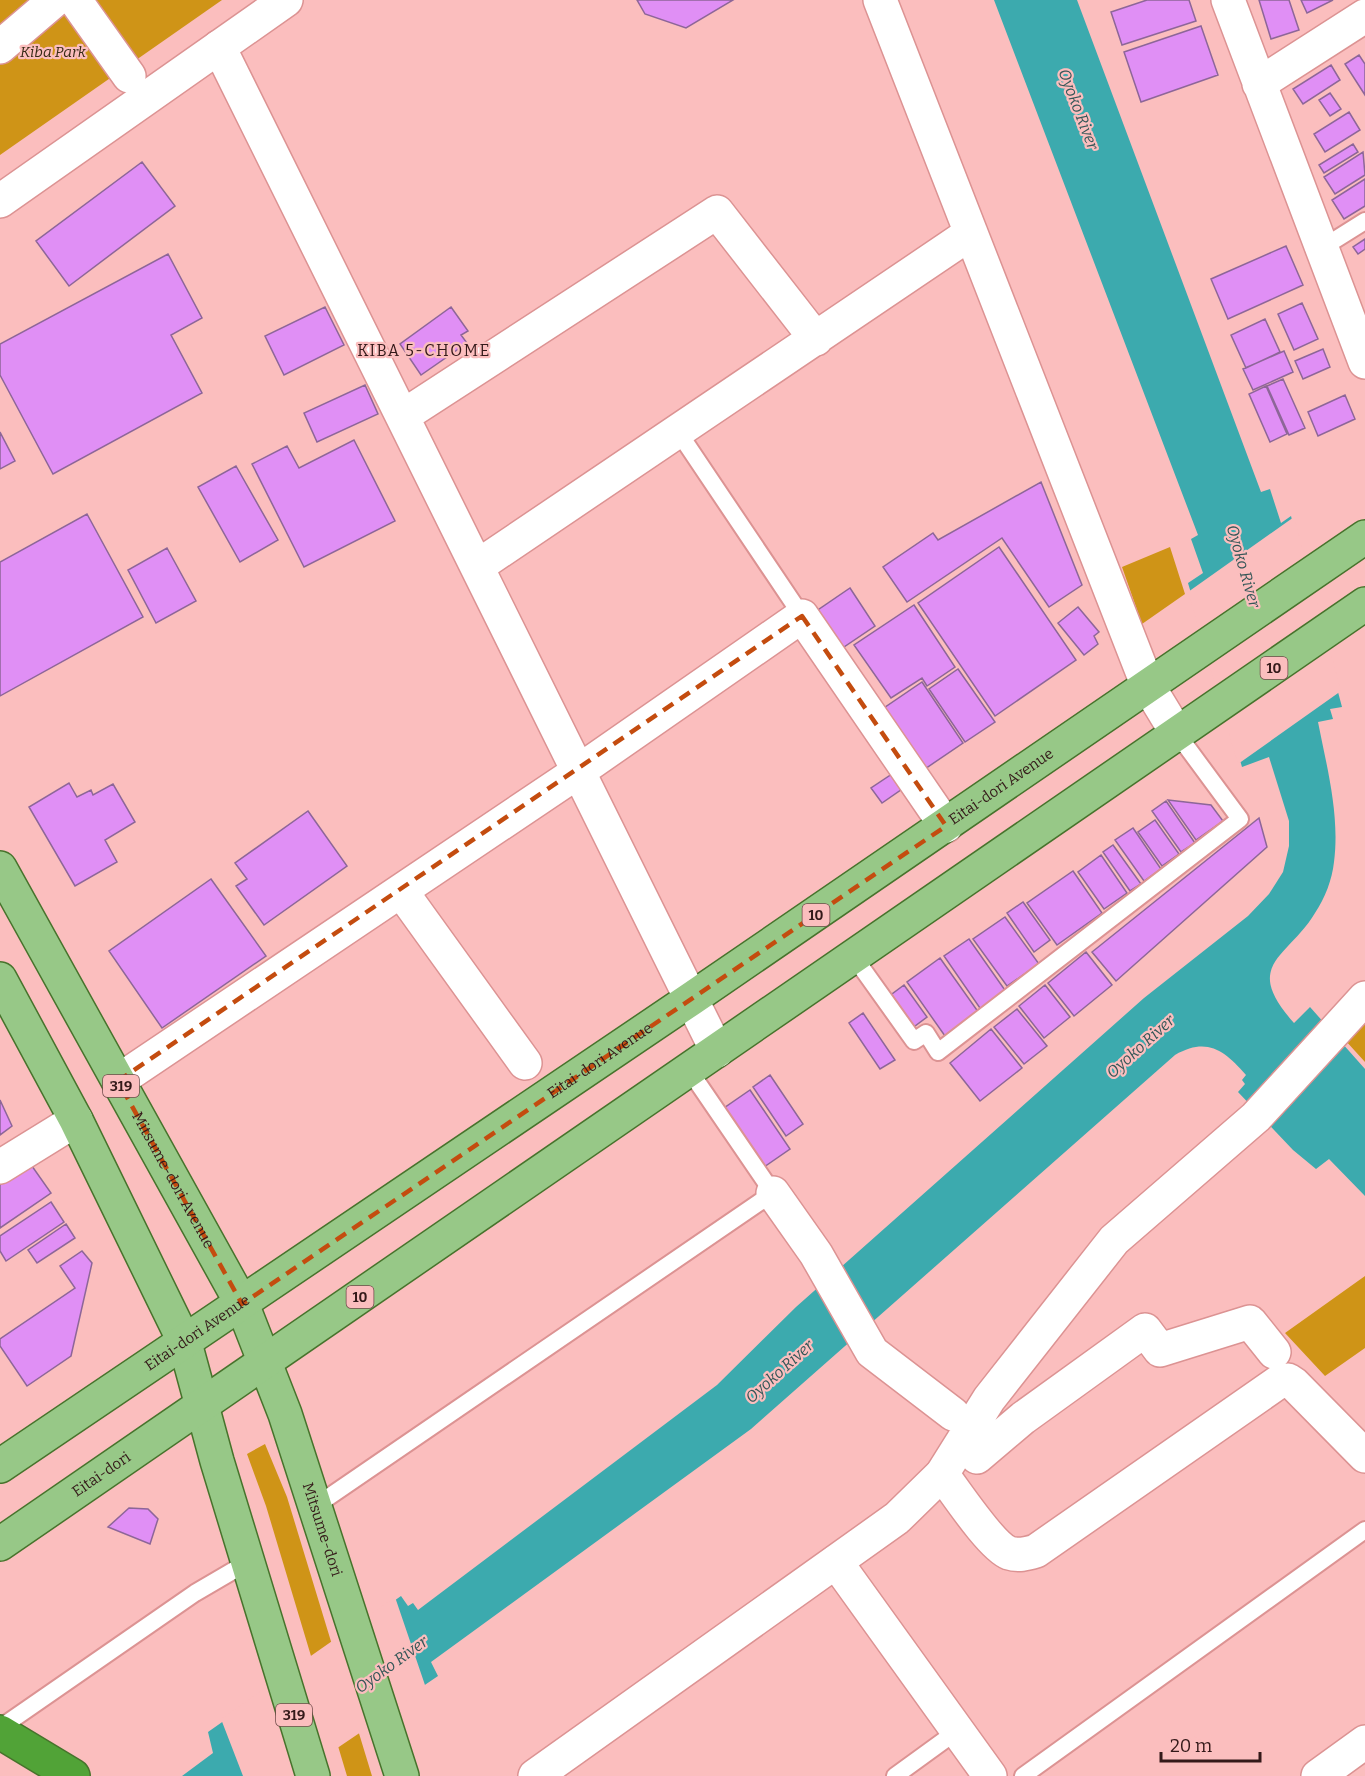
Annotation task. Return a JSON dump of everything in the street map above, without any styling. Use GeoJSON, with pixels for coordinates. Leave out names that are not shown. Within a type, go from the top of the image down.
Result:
{"type":"FeatureCollection","features":[{"type":"Feature","properties":{"kind":"highway"},"geometry":{"type":"LineString","coordinates":[[0,1730],[73,1776]]}},
{"type":"Feature","properties":{"kind":"highway"},"geometry":{"type":"LineString","coordinates":[[0,1739],[62,1776]]}},
{"type":"Feature","properties":{"kind":"main road","name":"Eitai-dori Avenue"},"geometry":{"type":"LineString","coordinates":[[0,1466],[692,999],[1147,684],[1200,652],[1365,537]]}},
{"type":"Feature","properties":{"kind":"main road","name":"10"},"geometry":{"type":"LineString","coordinates":[[201,1404],[266,1362],[1365,604]]}},
{"type":"Feature","properties":{"kind":"main road","name":"Mitsume-dori Avenue"},"geometry":{"type":"LineString","coordinates":[[0,868],[242,1304]]}},
{"type":"Feature","properties":{"kind":"main road","name":"319"},"geometry":{"type":"LineString","coordinates":[[0,979],[76,1120],[184,1343],[274,1654],[313,1776]]}},
{"type":"Feature","properties":{"kind":"main road","name":"Mitsume-dori"},"geometry":{"type":"LineString","coordinates":[[242,1304],[266,1362],[398,1767]]}},
{"type":"Feature","properties":{"kind":"main road","name":"Eitai-dori"},"geometry":{"type":"LineString","coordinates":[[0,1544],[201,1404]]}},
{"type":"Feature","properties":{"kind":"street"},"geometry":{"type":"LineString","coordinates":[[0,47],[55,0]]}},
{"type":"Feature","properties":{"kind":"street"},"geometry":{"type":"LineString","coordinates":[[75,0],[129,76]]}},
{"type":"Feature","properties":{"kind":"street"},"geometry":{"type":"LineString","coordinates":[[0,201],[286,0]]}},
{"type":"Feature","properties":{"kind":"street"},"geometry":{"type":"LineString","coordinates":[[880,0],[1147,684],[1178,735]]}},
{"type":"Feature","properties":{"kind":"street"},"geometry":{"type":"LineString","coordinates":[[1228,0],[1365,362]]}},
{"type":"Feature","properties":{"kind":"street"},"geometry":{"type":"LineString","coordinates":[[1259,84],[1365,16]]}},
{"type":"Feature","properties":{"kind":"street"},"geometry":{"type":"LineString","coordinates":[[219,47],[717,1051]]}},
{"type":"Feature","properties":{"kind":"street"},"geometry":{"type":"LineString","coordinates":[[403,416],[717,212],[816,339]]}},
{"type":"Feature","properties":{"kind":"street"},"geometry":{"type":"LineString","coordinates":[[478,566],[679,433],[971,233]]}},
{"type":"Feature","properties":{"kind":"street"},"geometry":{"type":"LineString","coordinates":[[118,1081],[579,771],[802,616],[945,826]]}},
{"type":"Feature","properties":{"kind":"street"},"geometry":{"type":"LineString","coordinates":[[401,891],[525,1063]]}},
{"type":"Feature","properties":{"kind":"street"},"geometry":{"type":"LineString","coordinates":[[535,1776],[897,1518],[942,1474],[989,1400],[1114,1240],[1256,1117],[1365,998]]}},
{"type":"Feature","properties":{"kind":"street"},"geometry":{"type":"LineString","coordinates":[[0,1167],[76,1120]]}},
{"type":"Feature","properties":{"kind":"street"},"geometry":{"type":"LineString","coordinates":[[773,1192],[816,1254],[872,1352],[953,1414]]}},
{"type":"Feature","properties":{"kind":"street"},"geometry":{"type":"LineString","coordinates":[[977,1457],[1023,1418],[1145,1330],[1160,1350],[1250,1322],[1274,1352]]}},
{"type":"Feature","properties":{"kind":"street"},"geometry":{"type":"LineString","coordinates":[[942,1474],[994,1542],[1006,1552],[1019,1555],[1036,1551],[1280,1381],[1288,1380],[1294,1384],[1365,1456]]}},
{"type":"Feature","properties":{"kind":"street"},"geometry":{"type":"LineString","coordinates":[[836,1562],[990,1776]]}},
{"type":"Feature","properties":{"kind":"street"},"geometry":{"type":"LineString","coordinates":[[1318,1776],[1365,1742]]}},
{"type":"Feature","properties":{"kind":"lane"},"geometry":{"type":"LineString","coordinates":[[1322,248],[1365,221]]}},
{"type":"Feature","properties":{"kind":"lane"},"geometry":{"type":"LineString","coordinates":[[679,433],[802,616]]}},
{"type":"Feature","properties":{"kind":"lane"},"geometry":{"type":"LineString","coordinates":[[854,957],[914,1041],[926,1033],[939,1052],[1240,819],[1178,735]]}},
{"type":"Feature","properties":{"kind":"lane"},"geometry":{"type":"LineString","coordinates":[[314,1506],[773,1192],[689,1070]]}},
{"type":"Feature","properties":{"kind":"lane"},"geometry":{"type":"LineString","coordinates":[[1023,1776],[1365,1530]]}},
{"type":"Feature","properties":{"kind":"lane"},"geometry":{"type":"LineString","coordinates":[[0,1730],[195,1593],[248,1562]]}},
{"type":"Feature","properties":{"kind":"lane"},"geometry":{"type":"LineString","coordinates":[[895,1776],[957,1731]]}},
{"type":"Feature","properties":{"kind":"highlighted area"},"geometry":{"type":"Polygon","coordinates":[[[802,616],[946,826],[242,1304],[118,1081],[802,616]]]}},
{"type":"Feature","properties":{"kind":"green space","name":"Kiba Park"},"geometry":{"type":"Polygon","coordinates":[[[0,0],[222,0],[0,155],[0,0]]]}},
{"type":"Feature","properties":{"kind":"green space"},"geometry":{"type":"Polygon","coordinates":[[[1170,547],[1185,594],[1142,624],[1122,567],[1170,547]]]}},
{"type":"Feature","properties":{"kind":"green space"},"geometry":{"type":"Polygon","coordinates":[[[1365,1012],[1365,1062],[1335,1029],[1365,1012]]]}},
{"type":"Feature","properties":{"kind":"green space"},"geometry":{"type":"Polygon","coordinates":[[[1365,1276],[1365,1348],[1325,1376],[1285,1333],[1365,1276]]]}},
{"type":"Feature","properties":{"kind":"green space"},"geometry":{"type":"Polygon","coordinates":[[[265,1444],[287,1497],[372,1776],[347,1776],[266,1506],[247,1454],[265,1444]]]}},
{"type":"Feature","properties":{"kind":"water","name":"Oyoko River"},"geometry":{"type":"Polygon","coordinates":[[[994,0],[1077,0],[1261,492],[1270,489],[1281,523],[1291,516],[1342,707],[1330,709],[1333,719],[1318,722],[1334,809],[1335,844],[1332,875],[1315,913],[1274,963],[1270,974],[1271,987],[1279,1003],[1294,1023],[1310,1007],[1365,1069],[1365,1196],[1329,1159],[1316,1169],[1293,1150],[1238,1092],[1245,1084],[1242,1080],[1246,1075],[1222,1053],[1206,1047],[1196,1047],[1175,1055],[751,1429],[431,1662],[438,1676],[291,1776],[182,1776],[213,1753],[208,1732],[401,1596],[408,1606],[413,1603],[418,1610],[717,1385],[796,1307],[1144,998],[1248,916],[1269,894],[1283,872],[1289,846],[1289,821],[1269,757],[1242,767],[1188,583],[1203,573],[1191,539],[1198,535],[994,0]]]}},
{"type":"Feature","properties":{"kind":"pier"},"geometry":{"type":"Polygon","coordinates":[[[1294,517],[1341,691],[1238,764],[1188,592],[1294,517]]]}},
{"type":"Feature","properties":{"kind":"pier"},"geometry":{"type":"Polygon","coordinates":[[[395,1597],[426,1688],[296,1776],[243,1776],[221,1719],[395,1597]]]}},
{"type":"Feature","properties":{"kind":"building"},"geometry":{"type":"Polygon","coordinates":[[[637,0],[733,0],[686,28],[645,14],[637,0]]]}},
{"type":"Feature","properties":{"kind":"building"},"geometry":{"type":"Polygon","coordinates":[[[1147,0],[1189,0],[1196,21],[1122,45],[1111,12],[1147,0]]]}},
{"type":"Feature","properties":{"kind":"building"},"geometry":{"type":"Polygon","coordinates":[[[1259,0],[1289,0],[1299,30],[1271,39],[1259,0]]]}},
{"type":"Feature","properties":{"kind":"building"},"geometry":{"type":"Polygon","coordinates":[[[1301,0],[1333,0],[1307,13],[1301,0]]]}},
{"type":"Feature","properties":{"kind":"building"},"geometry":{"type":"Polygon","coordinates":[[[1201,26],[1218,75],[1141,102],[1124,52],[1201,26]]]}},
{"type":"Feature","properties":{"kind":"building"},"geometry":{"type":"Polygon","coordinates":[[[1359,55],[1365,64],[1365,95],[1345,64],[1359,55]]]}},
{"type":"Feature","properties":{"kind":"building"},"geometry":{"type":"Polygon","coordinates":[[[1331,65],[1340,80],[1303,104],[1293,89],[1331,65]]]}},
{"type":"Feature","properties":{"kind":"building"},"geometry":{"type":"Polygon","coordinates":[[[1330,93],[1341,109],[1330,116],[1319,100],[1330,93]]]}},
{"type":"Feature","properties":{"kind":"building"},"geometry":{"type":"Polygon","coordinates":[[[1349,112],[1360,130],[1325,152],[1314,134],[1349,112]]]}},
{"type":"Feature","properties":{"kind":"building"},"geometry":{"type":"Polygon","coordinates":[[[1353,144],[1358,152],[1324,173],[1319,165],[1353,144]]]}},
{"type":"Feature","properties":{"kind":"building"},"geometry":{"type":"Polygon","coordinates":[[[1363,152],[1365,175],[1335,194],[1324,177],[1363,152]]]}},
{"type":"Feature","properties":{"kind":"building"},"geometry":{"type":"Polygon","coordinates":[[[142,162],[175,206],[69,286],[36,241],[142,162]]]}},
{"type":"Feature","properties":{"kind":"building"},"geometry":{"type":"Polygon","coordinates":[[[1365,179],[1365,206],[1344,219],[1332,200],[1365,179]]]}},
{"type":"Feature","properties":{"kind":"building"},"geometry":{"type":"Polygon","coordinates":[[[1365,239],[1365,249],[1358,254],[1353,247],[1365,239]]]}},
{"type":"Feature","properties":{"kind":"building"},"geometry":{"type":"Polygon","coordinates":[[[1286,246],[1303,285],[1228,319],[1211,279],[1286,246]]]}},
{"type":"Feature","properties":{"kind":"building"},"geometry":{"type":"Polygon","coordinates":[[[168,254],[202,318],[171,335],[202,393],[53,474],[0,375],[0,344],[168,254]]]}},
{"type":"Feature","properties":{"kind":"building"},"geometry":{"type":"Polygon","coordinates":[[[1302,303],[1318,339],[1294,350],[1278,314],[1302,303]]]}},
{"type":"Feature","properties":{"kind":"building"},"geometry":{"type":"Polygon","coordinates":[[[325,307],[344,345],[284,375],[265,336],[325,307]]]}},
{"type":"Feature","properties":{"kind":"building"},"geometry":{"type":"Polygon","coordinates":[[[451,307],[468,331],[461,335],[467,343],[421,375],[400,344],[451,307]]]}},
{"type":"Feature","properties":{"kind":"building"},"geometry":{"type":"Polygon","coordinates":[[[1265,319],[1280,352],[1246,368],[1231,335],[1265,319]]]}},
{"type":"Feature","properties":{"kind":"building"},"geometry":{"type":"Polygon","coordinates":[[[1323,349],[1330,367],[1303,379],[1295,361],[1323,349]]]}},
{"type":"Feature","properties":{"kind":"building"},"geometry":{"type":"Polygon","coordinates":[[[1284,351],[1293,372],[1253,390],[1243,369],[1284,351]]]}},
{"type":"Feature","properties":{"kind":"building"},"geometry":{"type":"Polygon","coordinates":[[[1283,379],[1305,428],[1289,435],[1267,386],[1283,379]]]}},
{"type":"Feature","properties":{"kind":"building"},"geometry":{"type":"Polygon","coordinates":[[[365,385],[378,414],[317,442],[304,413],[365,385]]]}},
{"type":"Feature","properties":{"kind":"building"},"geometry":{"type":"Polygon","coordinates":[[[1266,386],[1287,434],[1270,442],[1249,394],[1266,386]]]}},
{"type":"Feature","properties":{"kind":"building"},"geometry":{"type":"Polygon","coordinates":[[[1345,395],[1355,419],[1318,436],[1308,412],[1345,395]]]}},
{"type":"Feature","properties":{"kind":"building"},"geometry":{"type":"Polygon","coordinates":[[[0,432],[15,461],[0,469],[0,432]]]}},
{"type":"Feature","properties":{"kind":"building"},"geometry":{"type":"Polygon","coordinates":[[[354,440],[395,521],[304,567],[252,464],[287,446],[299,468],[354,440]]]}},
{"type":"Feature","properties":{"kind":"building"},"geometry":{"type":"Polygon","coordinates":[[[236,466],[278,540],[240,562],[198,487],[236,466]]]}},
{"type":"Feature","properties":{"kind":"building"},"geometry":{"type":"Polygon","coordinates":[[[1041,482],[1082,585],[1049,607],[1002,538],[907,602],[883,567],[933,533],[938,540],[1041,482]]]}},
{"type":"Feature","properties":{"kind":"building"},"geometry":{"type":"Polygon","coordinates":[[[87,514],[143,617],[0,696],[0,562],[87,514]]]}},
{"type":"Feature","properties":{"kind":"building"},"geometry":{"type":"Polygon","coordinates":[[[999,547],[1076,660],[995,716],[918,603],[999,547]]]}},
{"type":"Feature","properties":{"kind":"building"},"geometry":{"type":"Polygon","coordinates":[[[167,548],[196,601],[156,623],[128,570],[167,548]]]}},
{"type":"Feature","properties":{"kind":"building"},"geometry":{"type":"Polygon","coordinates":[[[850,588],[875,626],[838,651],[812,614],[850,588]]]}},
{"type":"Feature","properties":{"kind":"building"},"geometry":{"type":"Polygon","coordinates":[[[914,605],[955,667],[927,686],[922,678],[891,698],[854,645],[914,605]]]}},
{"type":"Feature","properties":{"kind":"building"},"geometry":{"type":"Polygon","coordinates":[[[1078,607],[1099,632],[1094,636],[1098,644],[1084,655],[1058,623],[1078,607]]]}},
{"type":"Feature","properties":{"kind":"building"},"geometry":{"type":"Polygon","coordinates":[[[958,669],[995,722],[965,742],[929,689],[958,669]]]}},
{"type":"Feature","properties":{"kind":"building"},"geometry":{"type":"Polygon","coordinates":[[[922,682],[963,743],[919,773],[878,712],[922,682]]]}},
{"type":"Feature","properties":{"kind":"building"},"geometry":{"type":"Polygon","coordinates":[[[895,772],[905,787],[882,803],[871,788],[895,772]]]}},
{"type":"Feature","properties":{"kind":"building"},"geometry":{"type":"Polygon","coordinates":[[[69,783],[77,797],[91,790],[93,795],[113,784],[135,822],[105,840],[117,862],[75,886],[29,807],[69,783]]]}},
{"type":"Feature","properties":{"kind":"building"},"geometry":{"type":"Polygon","coordinates":[[[1168,800],[1211,805],[1223,821],[1196,840],[1168,800]]]}},
{"type":"Feature","properties":{"kind":"building"},"geometry":{"type":"Polygon","coordinates":[[[1166,801],[1195,843],[1181,852],[1152,811],[1166,801]]]}},
{"type":"Feature","properties":{"kind":"building"},"geometry":{"type":"Polygon","coordinates":[[[308,811],[347,866],[264,925],[236,886],[247,879],[235,863],[308,811]]]}},
{"type":"Feature","properties":{"kind":"building"},"geometry":{"type":"Polygon","coordinates":[[[1259,818],[1267,847],[1116,981],[1092,952],[1259,818]]]}},
{"type":"Feature","properties":{"kind":"building"},"geometry":{"type":"Polygon","coordinates":[[[1155,820],[1179,854],[1162,866],[1138,832],[1155,820]]]}},
{"type":"Feature","properties":{"kind":"building"},"geometry":{"type":"Polygon","coordinates":[[[1133,828],[1161,869],[1144,881],[1115,840],[1133,828]]]}},
{"type":"Feature","properties":{"kind":"building"},"geometry":{"type":"Polygon","coordinates":[[[1113,845],[1141,884],[1130,891],[1103,852],[1113,845]]]}},
{"type":"Feature","properties":{"kind":"building"},"geometry":{"type":"Polygon","coordinates":[[[1101,855],[1127,893],[1104,909],[1078,872],[1101,855]]]}},
{"type":"Feature","properties":{"kind":"building"},"geometry":{"type":"Polygon","coordinates":[[[1073,871],[1102,913],[1057,945],[1027,903],[1073,871]]]}},
{"type":"Feature","properties":{"kind":"building"},"geometry":{"type":"Polygon","coordinates":[[[211,879],[266,956],[162,1028],[109,951],[211,879]]]}},
{"type":"Feature","properties":{"kind":"building"},"geometry":{"type":"Polygon","coordinates":[[[1023,902],[1050,940],[1034,952],[1007,913],[1023,902]]]}},
{"type":"Feature","properties":{"kind":"building"},"geometry":{"type":"Polygon","coordinates":[[[1005,917],[1039,964],[1007,986],[973,939],[1005,917]]]}},
{"type":"Feature","properties":{"kind":"building"},"geometry":{"type":"Polygon","coordinates":[[[969,939],[1007,993],[982,1011],[944,956],[969,939]]]}},
{"type":"Feature","properties":{"kind":"building"},"geometry":{"type":"Polygon","coordinates":[[[1086,952],[1112,985],[1074,1016],[1048,983],[1086,952]]]}},
{"type":"Feature","properties":{"kind":"building"},"geometry":{"type":"Polygon","coordinates":[[[940,958],[979,1013],[945,1036],[907,982],[940,958]]]}},
{"type":"Feature","properties":{"kind":"building"},"geometry":{"type":"Polygon","coordinates":[[[904,985],[927,1017],[911,1029],[888,997],[904,985]]]}},
{"type":"Feature","properties":{"kind":"building"},"geometry":{"type":"Polygon","coordinates":[[[1045,985],[1070,1017],[1044,1038],[1019,1006],[1045,985]]]}},
{"type":"Feature","properties":{"kind":"building"},"geometry":{"type":"Polygon","coordinates":[[[1017,1009],[1047,1046],[1024,1064],[994,1027],[1017,1009]]]}},
{"type":"Feature","properties":{"kind":"building"},"geometry":{"type":"Polygon","coordinates":[[[863,1013],[895,1060],[880,1069],[849,1023],[863,1013]]]}},
{"type":"Feature","properties":{"kind":"building"},"geometry":{"type":"Polygon","coordinates":[[[991,1029],[1022,1068],[980,1101],[950,1063],[991,1029]]]}},
{"type":"Feature","properties":{"kind":"building"},"geometry":{"type":"Polygon","coordinates":[[[770,1075],[803,1124],[786,1136],[753,1087],[770,1075]]]}},
{"type":"Feature","properties":{"kind":"building"},"geometry":{"type":"Polygon","coordinates":[[[750,1090],[790,1149],[764,1167],[724,1108],[750,1090]]]}},
{"type":"Feature","properties":{"kind":"building"},"geometry":{"type":"Polygon","coordinates":[[[0,1100],[12,1126],[0,1135],[0,1100]]]}},
{"type":"Feature","properties":{"kind":"building"},"geometry":{"type":"Polygon","coordinates":[[[27,1159],[51,1193],[0,1228],[0,1177],[27,1159]]]}},
{"type":"Feature","properties":{"kind":"building"},"geometry":{"type":"Polygon","coordinates":[[[51,1202],[64,1222],[6,1261],[0,1251],[0,1236],[51,1202]]]}},
{"type":"Feature","properties":{"kind":"building"},"geometry":{"type":"Polygon","coordinates":[[[66,1224],[75,1238],[37,1263],[28,1250],[66,1224]]]}},
{"type":"Feature","properties":{"kind":"building"},"geometry":{"type":"Polygon","coordinates":[[[82,1251],[92,1263],[71,1356],[27,1386],[0,1346],[0,1339],[75,1288],[60,1266],[82,1251]]]}},
{"type":"Feature","properties":{"kind":"building"},"geometry":{"type":"Polygon","coordinates":[[[129,1508],[148,1509],[158,1519],[150,1544],[108,1527],[129,1508]]]}},
{"type":"Feature","properties":{"kind":"district","name":"KIBA 5-CHOME"},"geometry":{"type":"Point","coordinates":[424,350]}}]}
